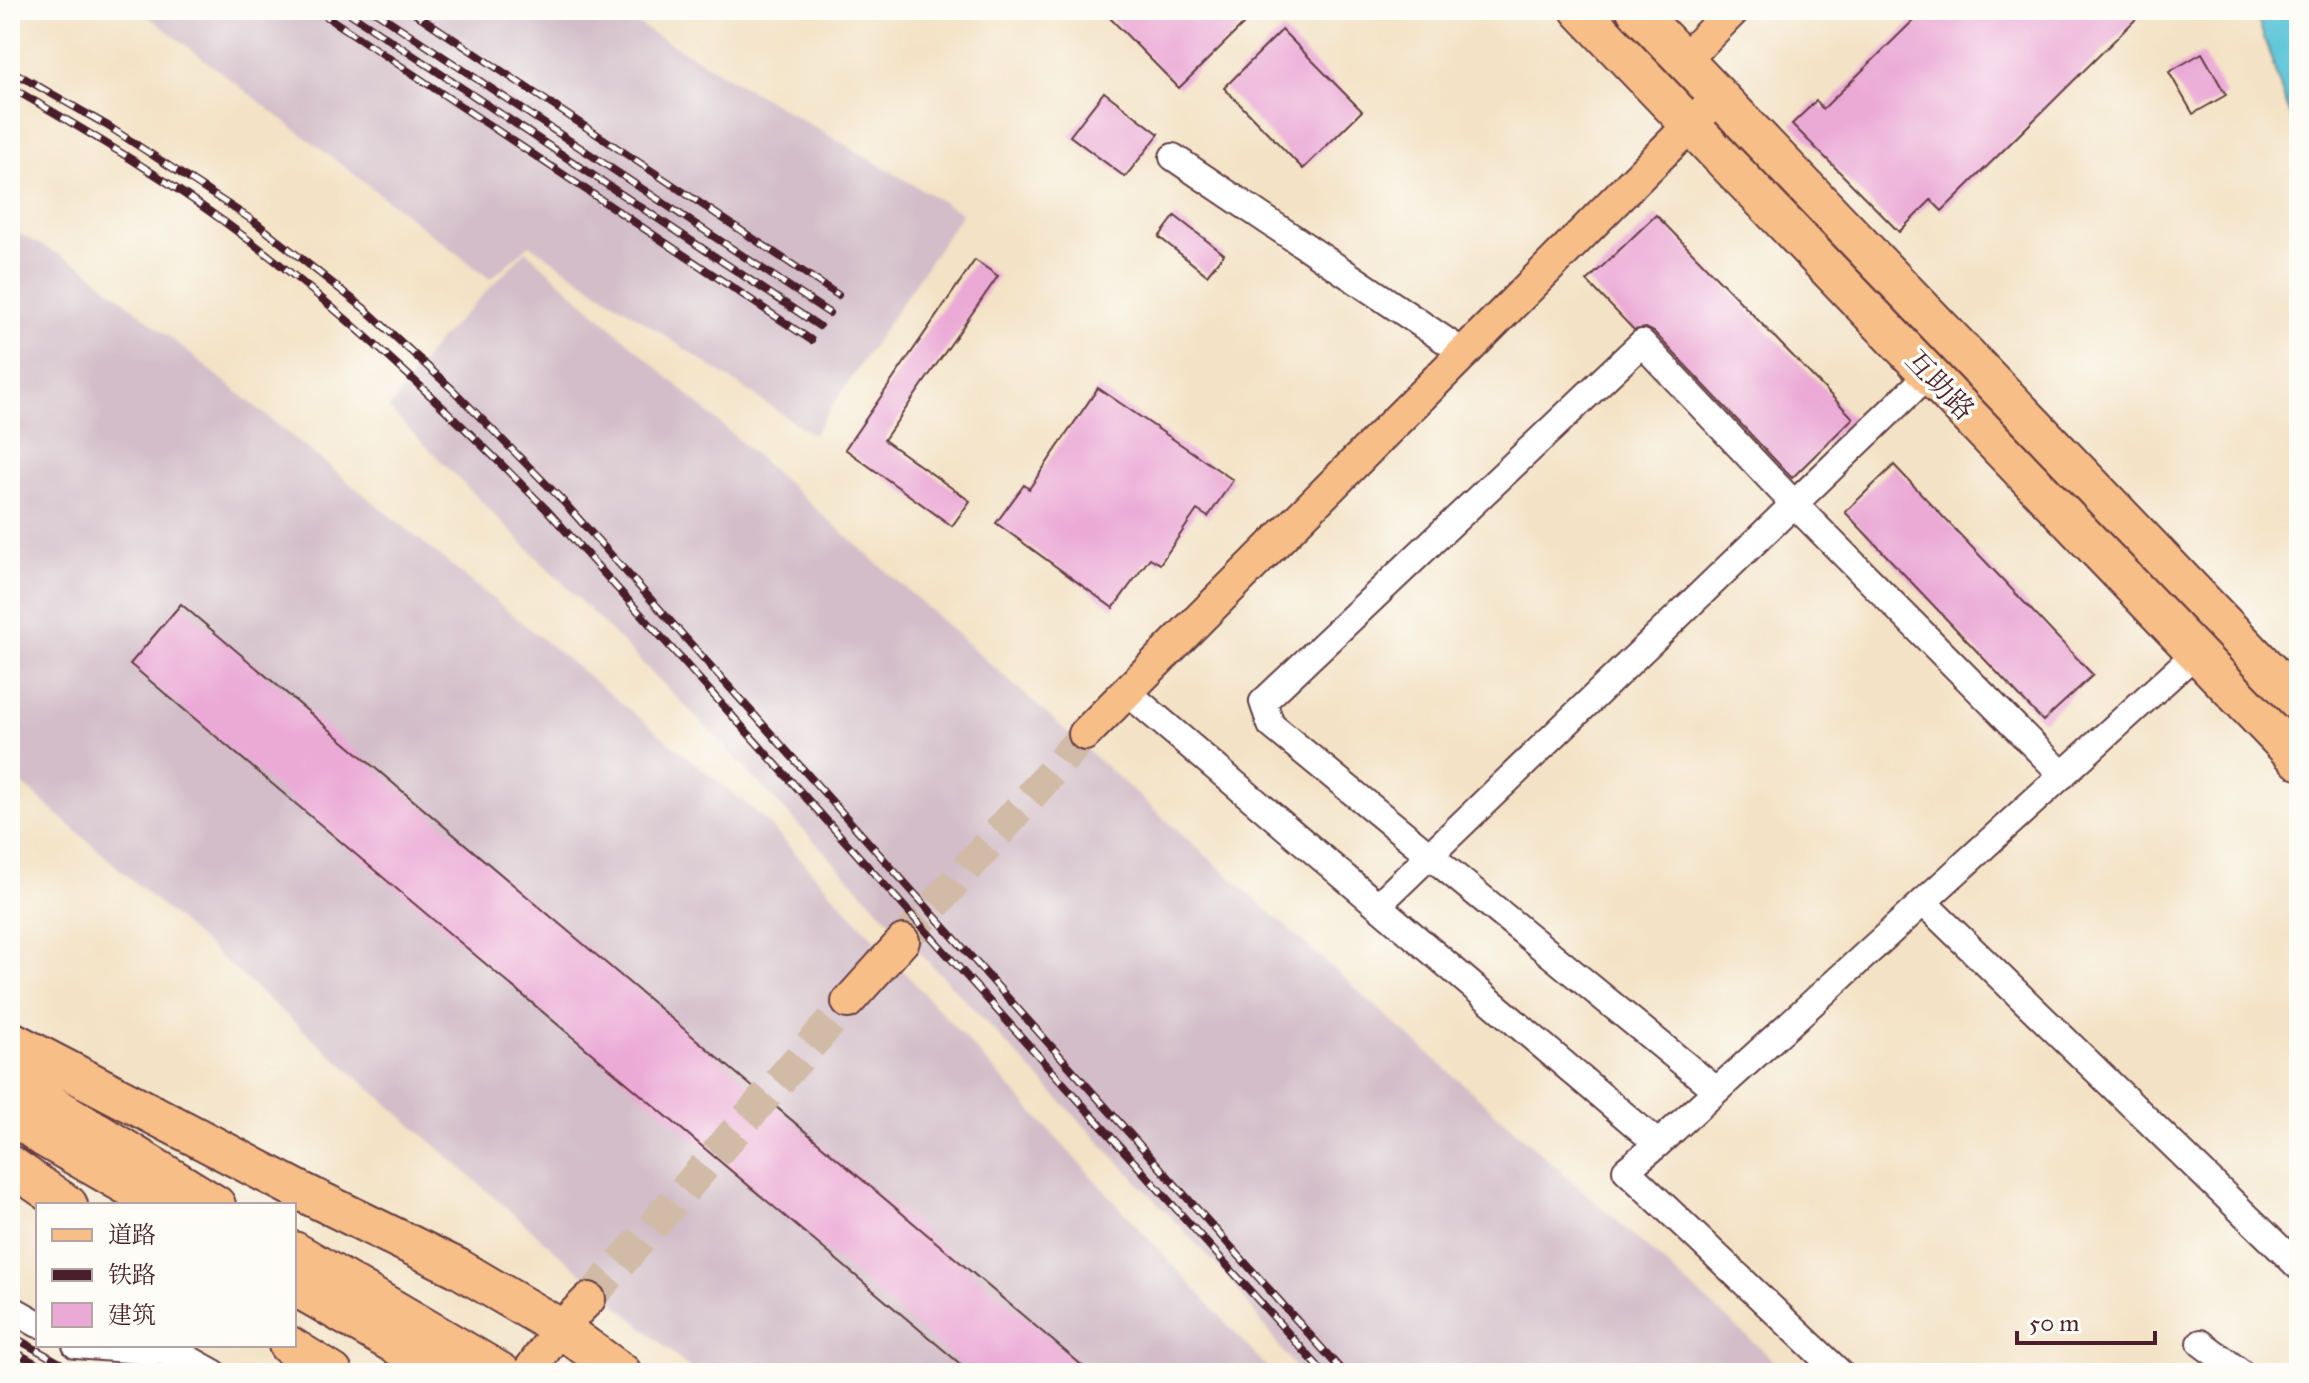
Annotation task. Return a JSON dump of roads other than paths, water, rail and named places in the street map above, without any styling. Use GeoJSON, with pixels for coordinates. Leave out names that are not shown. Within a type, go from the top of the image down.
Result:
{"type":"FeatureCollection","features":[{"type":"Feature","properties":{"kind":"highway","name":"互助路"},"geometry":{"type":"LineString","coordinates":[[1580,10],[2299,760]]}},
{"type":"Feature","properties":{"kind":"highway","name":"互助路"},"geometry":{"type":"LineString","coordinates":[[1638,11],[2299,702]]}},
{"type":"Feature","properties":{"kind":"highway"},"geometry":{"type":"LineString","coordinates":[[10,1040],[302,1192],[458,1268],[560,1328],[622,1373]]}},
{"type":"Feature","properties":{"kind":"highway"},"geometry":{"type":"LineString","coordinates":[[10,1079],[213,1203]]}},
{"type":"Feature","properties":{"kind":"highway"},"geometry":{"type":"LineString","coordinates":[[10,1113],[43,1137],[158,1203]]}},
{"type":"Feature","properties":{"kind":"highway"},"geometry":{"type":"LineString","coordinates":[[10,1165],[65,1203]]}},
{"type":"Feature","properties":{"kind":"highway"},"geometry":{"type":"LineString","coordinates":[[296,1252],[456,1362]]}},
{"type":"Feature","properties":{"kind":"highway"},"geometry":{"type":"LineString","coordinates":[[296,1287],[456,1362],[502,1373]]}},
{"type":"Feature","properties":{"kind":"highway"},"geometry":{"type":"LineString","coordinates":[[291,1347],[333,1373]]}},
{"type":"Feature","properties":{"kind":"main road"},"geometry":{"type":"LineString","coordinates":[[1683,61],[1733,10]]}},
{"type":"Feature","properties":{"kind":"main road"},"geometry":{"type":"LineString","coordinates":[[1085,734],[1717,97]]}},
{"type":"Feature","properties":{"kind":"main road"},"geometry":{"type":"LineString","coordinates":[[848,1002],[903,941]]}},
{"type":"Feature","properties":{"kind":"main road"},"geometry":{"type":"LineString","coordinates":[[528,1373],[560,1328],[589,1299]]}},
{"type":"Feature","properties":{"kind":"street"},"geometry":{"type":"LineString","coordinates":[[1173,157],[1464,353]]}},
{"type":"Feature","properties":{"kind":"street"},"geometry":{"type":"LineString","coordinates":[[1716,1090],[1271,725],[1263,702],[1642,343],[1795,505],[2063,775]]}},
{"type":"Feature","properties":{"kind":"street"},"geometry":{"type":"LineString","coordinates":[[1378,905],[1929,374]]}},
{"type":"Feature","properties":{"kind":"street"},"geometry":{"type":"LineString","coordinates":[[1840,1373],[1626,1170],[2196,653]]}},
{"type":"Feature","properties":{"kind":"street"},"geometry":{"type":"LineString","coordinates":[[1127,692],[1658,1144]]}},
{"type":"Feature","properties":{"kind":"street"},"geometry":{"type":"LineString","coordinates":[[1923,902],[2299,1267]]}},
{"type":"Feature","properties":{"kind":"street"},"geometry":{"type":"LineString","coordinates":[[10,1308],[36,1323]]}},
{"type":"Feature","properties":{"kind":"street"},"geometry":{"type":"LineString","coordinates":[[2201,1343],[2241,1373]]}},
{"type":"Feature","properties":{"kind":"street"},"geometry":{"type":"LineString","coordinates":[[102,1347],[178,1353],[214,1373]]}},
{"type":"Feature","properties":{"kind":"water"},"geometry":{"type":"Polygon","coordinates":[[[2255,10],[2299,10],[2299,143],[2255,10]]]}},
{"type":"Feature","properties":{"kind":"tunnel"},"geometry":{"type":"LineString","coordinates":[[903,941],[1085,734]]}},
{"type":"Feature","properties":{"kind":"tunnel"},"geometry":{"type":"LineString","coordinates":[[589,1299],[848,1002]]}},
{"type":"Feature","properties":{"kind":"railway"},"geometry":{"type":"LineString","coordinates":[[317,10],[811,340]]}},
{"type":"Feature","properties":{"kind":"railway"},"geometry":{"type":"LineString","coordinates":[[345,10],[819,326]]}},
{"type":"Feature","properties":{"kind":"railway"},"geometry":{"type":"LineString","coordinates":[[373,10],[829,313]]}},
{"type":"Feature","properties":{"kind":"railway"},"geometry":{"type":"LineString","coordinates":[[410,10],[838,295]]}},
{"type":"Feature","properties":{"kind":"railway"},"geometry":{"type":"LineString","coordinates":[[10,70],[108,126],[255,222],[365,309],[452,389],[560,498],[1344,1373]]}},
{"type":"Feature","properties":{"kind":"railway"},"geometry":{"type":"LineString","coordinates":[[10,87],[132,160],[250,241],[365,336],[475,438],[546,509],[1324,1373]]}},
{"type":"Feature","properties":{"kind":"railway"},"geometry":{"type":"LineString","coordinates":[[10,1335],[78,1373]]}},
{"type":"Feature","properties":{"kind":"railway"},"geometry":{"type":"LineString","coordinates":[[10,1349],[53,1373]]}}]}
